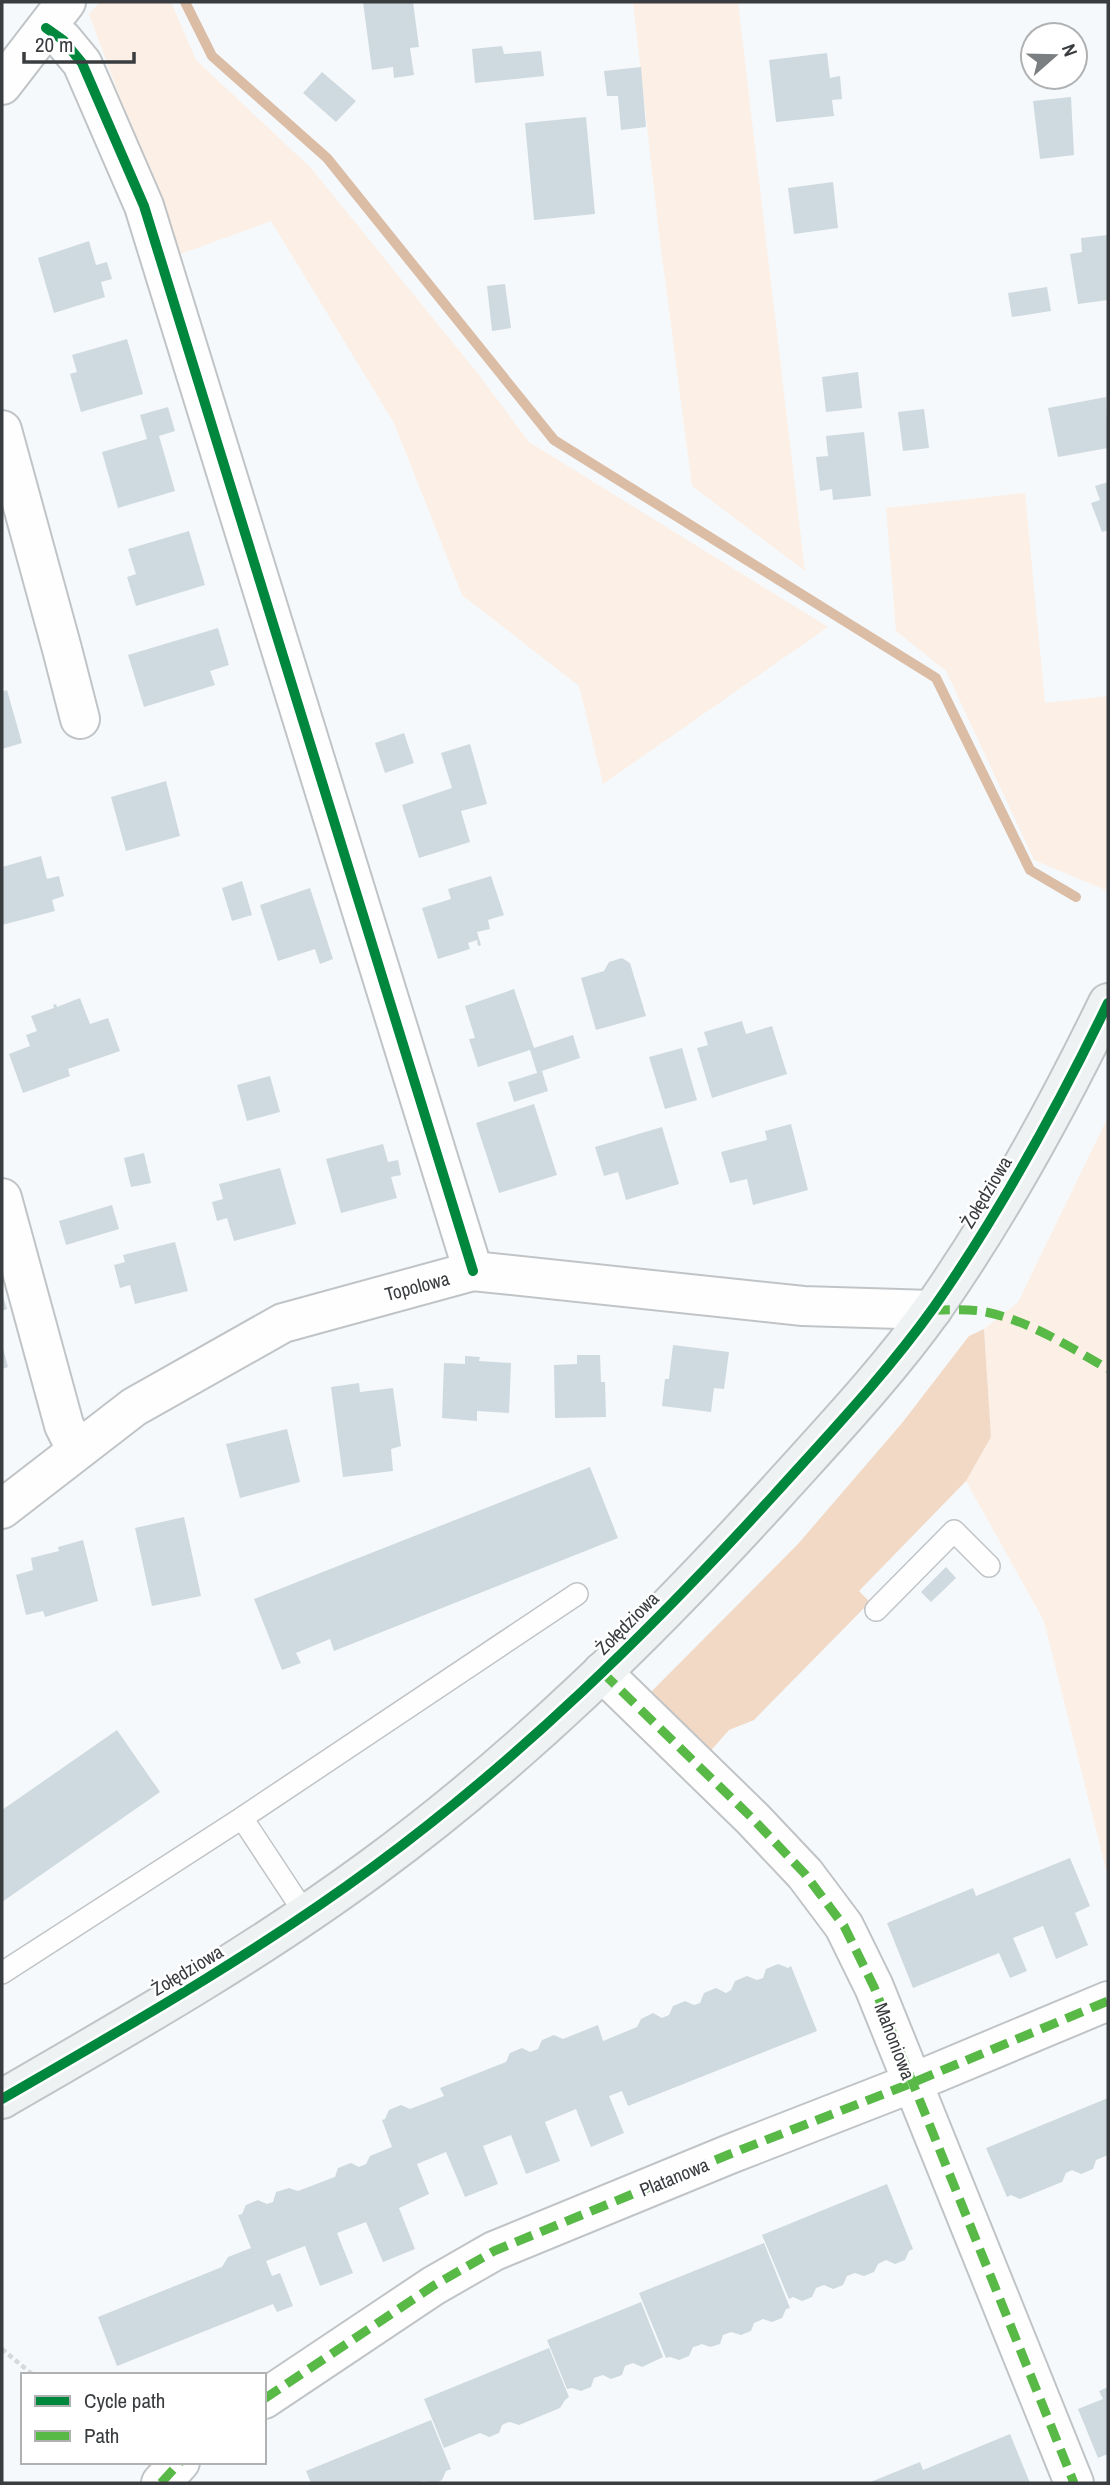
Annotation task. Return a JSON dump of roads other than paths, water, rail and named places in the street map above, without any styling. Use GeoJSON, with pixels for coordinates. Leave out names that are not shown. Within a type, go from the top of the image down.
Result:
{"type":"FeatureCollection","features":[{"type":"Feature","properties":{"kind":"street"},"geometry":{"type":"LineString","coordinates":[[2,85],[56,15]]}},
{"type":"Feature","properties":{"kind":"street"},"geometry":{"type":"LineString","coordinates":[[56,15],[63,40],[82,62],[144,206],[473,1271]]}},
{"type":"Feature","properties":{"kind":"street"},"geometry":{"type":"LineString","coordinates":[[2,430],[80,719]]}},
{"type":"Feature","properties":{"kind":"street","name":"Żołędziowa"},"geometry":{"type":"LineString","coordinates":[[2,2099],[228,1967],[390,1855],[521,1747],[668,1607],[777,1492],[932,1310],[1002,1201],[1108,1003]]}},
{"type":"Feature","properties":{"kind":"street"},"geometry":{"type":"LineString","coordinates":[[2,1198],[64,1425],[77,1451]]}},
{"type":"Feature","properties":{"kind":"street","name":"Topolowa"},"geometry":{"type":"LineString","coordinates":[[2,1509],[134,1408],[283,1323],[473,1271],[803,1306],[932,1310]]}},
{"type":"Feature","properties":{"kind":"street","name":"Mahoniowa"},"geometry":{"type":"LineString","coordinates":[[602,1672],[789,1854],[852,1939],[874,1987],[1074,2483]]}},
{"type":"Feature","properties":{"kind":"street","name":"Platanowa"},"geometry":{"type":"LineString","coordinates":[[266,2398],[433,2286],[494,2251],[1108,2001]]}},
{"type":"Feature","properties":{"kind":"street"},"geometry":{"type":"LineString","coordinates":[[161,2483],[178,2464]]}},
{"type":"Feature","properties":{"kind":"lane"},"geometry":{"type":"LineString","coordinates":[[876,1610],[954,1531],[989,1566]]}},
{"type":"Feature","properties":{"kind":"lane"},"geometry":{"type":"LineString","coordinates":[[2,1973],[242,1818],[577,1594]]}},
{"type":"Feature","properties":{"kind":"lane"},"geometry":{"type":"LineString","coordinates":[[242,1818],[306,1915]]}},
{"type":"Feature","properties":{"kind":"waterway"},"geometry":{"type":"LineString","coordinates":[[185,2],[212,56],[327,158],[554,440],[936,678],[1030,870],[1076,897]]}}]}
